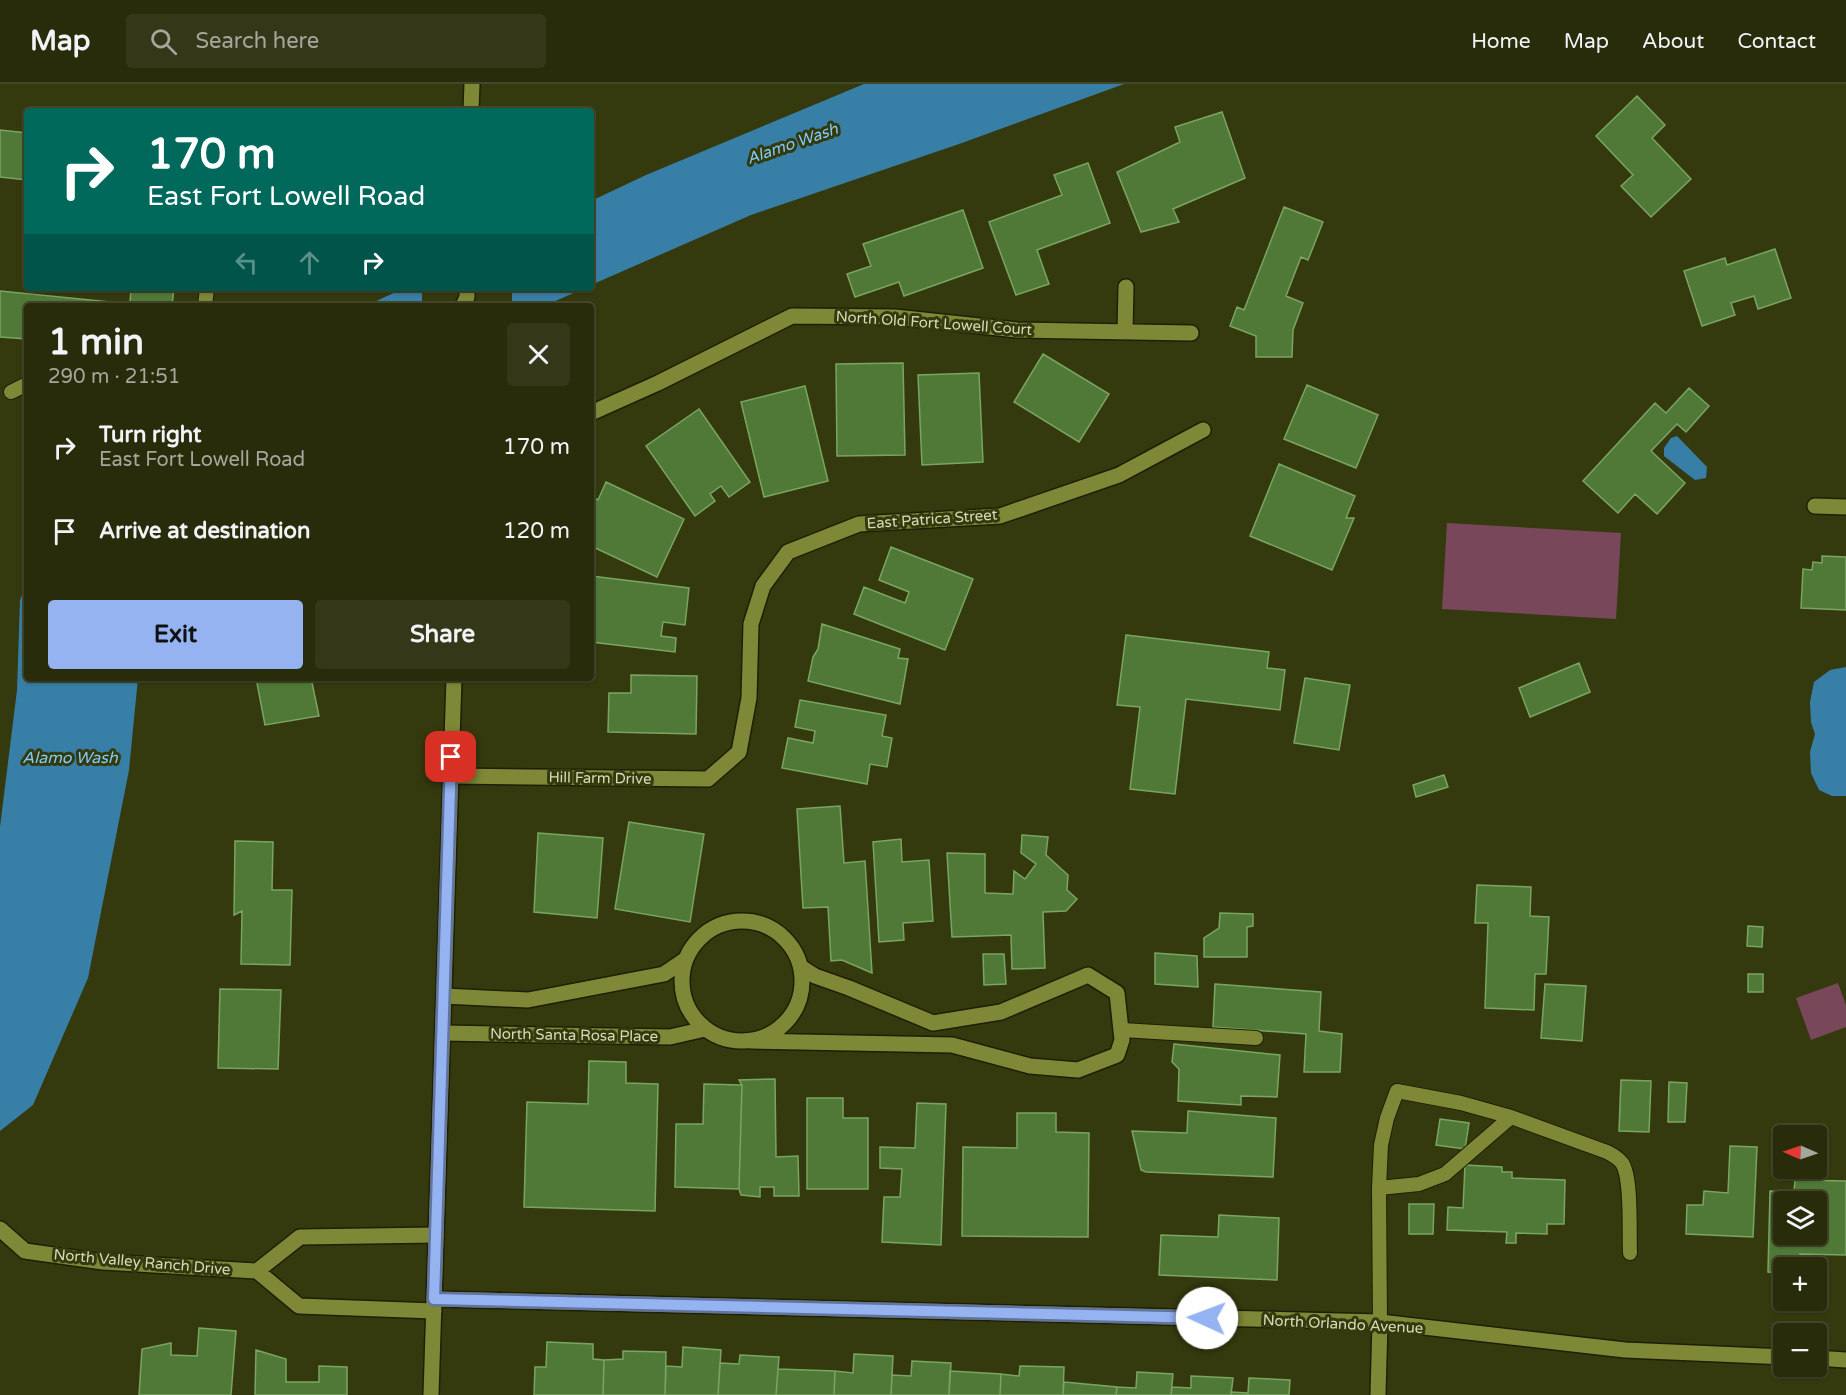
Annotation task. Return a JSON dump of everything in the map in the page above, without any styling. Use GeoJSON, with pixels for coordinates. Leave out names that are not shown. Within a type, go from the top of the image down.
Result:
{"type":"FeatureCollection","features":[{"type":"Feature","properties":{"kind":"street"},"geometry":{"type":"LineString","coordinates":[[471,108],[472,84]]}},
{"type":"Feature","properties":{"kind":"street"},"geometry":{"type":"LineString","coordinates":[[1125,331],[1126,287]]}},
{"type":"Feature","properties":{"kind":"street","name":"North Old Fort Lowell Court"},"geometry":{"type":"LineString","coordinates":[[594,411],[658,383],[792,315],[896,317],[1017,330],[1191,333]]}},
{"type":"Feature","properties":{"kind":"street","name":"East Patrica Street"},"geometry":{"type":"LineString","coordinates":[[739,752],[749,698],[751,624],[763,586],[788,552],[859,524],[1000,516],[1119,475],[1203,430]]}},
{"type":"Feature","properties":{"kind":"street"},"geometry":{"type":"LineString","coordinates":[[1815,506],[1846,507]]}},
{"type":"Feature","properties":{"kind":"street"},"geometry":{"type":"LineString","coordinates":[[431,1395],[454,681]]}},
{"type":"Feature","properties":{"kind":"street","name":"Hill Farm Drive"},"geometry":{"type":"LineString","coordinates":[[450,776],[708,779],[739,752]]}},
{"type":"Feature","properties":{"kind":"street"},"geometry":{"type":"LineString","coordinates":[[751,1041],[773,1033],[791,1017],[802,992],[801,967],[791,945],[785,938],[762,923],[749,921],[724,923],[696,941],[686,958],[682,984],[685,1000],[693,1016],[705,1029],[724,1039],[751,1041],[952,1045],[1030,1066],[1078,1070],[1117,1055],[1122,1040],[1117,993],[1088,975],[1001,1012],[933,1023],[814,976],[801,967]]}},
{"type":"Feature","properties":{"kind":"street"},"geometry":{"type":"LineString","coordinates":[[444,996],[528,1000],[663,974],[686,958]]}},
{"type":"Feature","properties":{"kind":"street","name":"North Santa Rosa Place"},"geometry":{"type":"LineString","coordinates":[[443,1033],[670,1037],[705,1029]]}},
{"type":"Feature","properties":{"kind":"street","name":"North Valley Ranch Drive"},"geometry":{"type":"LineString","coordinates":[[0,1229],[25,1251],[104,1262],[257,1271]]}},
{"type":"Feature","properties":{"kind":"street"},"geometry":{"type":"LineString","coordinates":[[434,1305],[298,1306],[257,1271],[300,1237],[436,1235]]}},
{"type":"Feature","properties":{"kind":"street","name":"North Orlando Avenue"},"geometry":{"type":"LineString","coordinates":[[434,1305],[1380,1322],[1625,1350],[1773,1357]]}},
{"type":"Feature","properties":{"kind":"street"},"geometry":{"type":"LineString","coordinates":[[1378,1395],[1380,1322]]}},
{"type":"Feature","properties":{"kind":"street"},"geometry":{"type":"LineString","coordinates":[[1827,1359],[1846,1360]]}},
{"type":"Feature","properties":{"kind":"lane"},"geometry":{"type":"LineString","coordinates":[[11,392],[24,386]]}},
{"type":"Feature","properties":{"kind":"lane"},"geometry":{"type":"LineString","coordinates":[[1122,1030],[1256,1038]]}},
{"type":"Feature","properties":{"kind":"lane"},"geometry":{"type":"LineString","coordinates":[[1380,1322],[1381,1145],[1387,1118],[1397,1091],[1461,1103],[1511,1118],[1615,1156],[1622,1164],[1627,1176],[1630,1253]]}},
{"type":"Feature","properties":{"kind":"lane"},"geometry":{"type":"LineString","coordinates":[[1379,1188],[1419,1184],[1445,1174],[1511,1118]]}},
{"type":"Feature","properties":{"kind":"shaded area"},"geometry":{"type":"Polygon","coordinates":[[[1447,523],[1621,533],[1616,619],[1442,609],[1447,523]]]}},
{"type":"Feature","properties":{"kind":"shaded area"},"geometry":{"type":"Polygon","coordinates":[[[1838,983],[1846,1005],[1846,1027],[1811,1040],[1796,998],[1838,983]]]}},
{"type":"Feature","properties":{"kind":"water","name":"Alamo Wash"},"geometry":{"type":"Polygon","coordinates":[[[864,84],[1124,84],[962,143],[751,215],[594,284],[594,200],[646,175],[864,84]]]}},
{"type":"Feature","properties":{"kind":"water"},"geometry":{"type":"Polygon","coordinates":[[[398,291],[578,291],[551,303],[372,303],[398,291]]]}},
{"type":"Feature","properties":{"kind":"water"},"geometry":{"type":"Polygon","coordinates":[[[1677,436],[1707,467],[1706,478],[1695,480],[1664,456],[1664,448],[1671,438],[1677,436]]]}},
{"type":"Feature","properties":{"kind":"water","name":"Alamo Wash"},"geometry":{"type":"Polygon","coordinates":[[[24,590],[24,681],[138,681],[129,770],[88,978],[33,1105],[0,1131],[0,827],[17,690],[20,600],[24,590]]]}},
{"type":"Feature","properties":{"kind":"water"},"geometry":{"type":"Polygon","coordinates":[[[1846,667],[1846,796],[1832,796],[1819,790],[1811,773],[1810,752],[1815,734],[1811,722],[1810,702],[1814,682],[1830,670],[1846,667]]]}},
{"type":"Feature","properties":{"kind":"pier"},"geometry":{"type":"Polygon","coordinates":[[[422,291],[512,291],[512,303],[422,303],[422,291]]]}},
{"type":"Feature","properties":{"kind":"building"},"geometry":{"type":"Polygon","coordinates":[[[1637,96],[1665,125],[1652,138],[1691,179],[1651,217],[1621,186],[1633,175],[1596,136],[1637,96]]]}},
{"type":"Feature","properties":{"kind":"building"},"geometry":{"type":"Polygon","coordinates":[[[1222,112],[1245,178],[1173,209],[1179,222],[1141,232],[1117,172],[1180,142],[1175,127],[1222,112]]]}},
{"type":"Feature","properties":{"kind":"building"},"geometry":{"type":"Polygon","coordinates":[[[0,130],[24,133],[24,180],[0,177],[0,130]]]}},
{"type":"Feature","properties":{"kind":"building"},"geometry":{"type":"Polygon","coordinates":[[[1088,163],[1110,223],[1037,250],[1049,284],[1016,295],[989,222],[1062,195],[1054,175],[1088,163]]]}},
{"type":"Feature","properties":{"kind":"building"},"geometry":{"type":"Polygon","coordinates":[[[1284,207],[1323,222],[1308,260],[1301,257],[1286,296],[1303,303],[1293,330],[1292,357],[1256,357],[1256,336],[1230,326],[1237,307],[1244,310],[1284,207]]]}},
{"type":"Feature","properties":{"kind":"building"},"geometry":{"type":"Polygon","coordinates":[[[963,210],[983,268],[904,296],[899,282],[855,297],[847,274],[871,266],[863,244],[963,210]]]}},
{"type":"Feature","properties":{"kind":"building"},"geometry":{"type":"Polygon","coordinates":[[[1775,249],[1791,298],[1758,309],[1754,296],[1731,303],[1735,315],[1702,326],[1684,271],[1725,258],[1727,265],[1775,249]]]}},
{"type":"Feature","properties":{"kind":"building"},"geometry":{"type":"Polygon","coordinates":[[[0,291],[120,303],[24,303],[24,339],[0,337],[0,291]]]}},
{"type":"Feature","properties":{"kind":"building"},"geometry":{"type":"Polygon","coordinates":[[[131,291],[174,291],[172,303],[130,303],[131,291]]]}},
{"type":"Feature","properties":{"kind":"building"},"geometry":{"type":"Polygon","coordinates":[[[1043,354],[1109,394],[1079,442],[1014,402],[1043,354]]]}},
{"type":"Feature","properties":{"kind":"building"},"geometry":{"type":"Polygon","coordinates":[[[903,363],[905,455],[837,456],[836,364],[903,363]]]}},
{"type":"Feature","properties":{"kind":"building"},"geometry":{"type":"Polygon","coordinates":[[[979,373],[983,462],[922,465],[918,375],[979,373]]]}},
{"type":"Feature","properties":{"kind":"building"},"geometry":{"type":"Polygon","coordinates":[[[1307,385],[1378,415],[1356,468],[1284,439],[1307,385]]]}},
{"type":"Feature","properties":{"kind":"building"},"geometry":{"type":"Polygon","coordinates":[[[805,386],[828,481],[764,497],[741,402],[805,386]]]}},
{"type":"Feature","properties":{"kind":"building"},"geometry":{"type":"Polygon","coordinates":[[[1689,388],[1709,406],[1686,432],[1677,424],[1651,451],[1685,483],[1657,514],[1635,494],[1618,513],[1583,481],[1655,403],[1666,413],[1689,388]]]}},
{"type":"Feature","properties":{"kind":"building"},"geometry":{"type":"Polygon","coordinates":[[[699,409],[750,482],[729,497],[721,486],[710,494],[715,501],[695,516],[646,446],[699,409]]]}},
{"type":"Feature","properties":{"kind":"building"},"geometry":{"type":"Polygon","coordinates":[[[1279,464],[1355,496],[1346,518],[1354,518],[1332,570],[1250,536],[1279,464]]]}},
{"type":"Feature","properties":{"kind":"building"},"geometry":{"type":"Polygon","coordinates":[[[606,482],[684,519],[657,577],[594,547],[594,498],[598,500],[606,482]]]}},
{"type":"Feature","properties":{"kind":"building"},"geometry":{"type":"Polygon","coordinates":[[[891,547],[973,579],[945,650],[854,614],[864,587],[905,603],[909,592],[879,580],[891,547]]]}},
{"type":"Feature","properties":{"kind":"building"},"geometry":{"type":"Polygon","coordinates":[[[1822,556],[1846,557],[1846,610],[1801,608],[1803,569],[1812,570],[1813,562],[1822,563],[1822,556]]]}},
{"type":"Feature","properties":{"kind":"building"},"geometry":{"type":"Polygon","coordinates":[[[594,576],[689,588],[685,625],[663,622],[661,636],[676,638],[675,652],[594,642],[594,576]]]}},
{"type":"Feature","properties":{"kind":"building"},"geometry":{"type":"Polygon","coordinates":[[[822,624],[900,649],[898,658],[908,659],[900,704],[808,681],[813,657],[818,649],[822,624]]]}},
{"type":"Feature","properties":{"kind":"building"},"geometry":{"type":"Polygon","coordinates":[[[1126,635],[1269,652],[1267,668],[1285,670],[1280,710],[1186,699],[1175,794],[1130,789],[1140,707],[1117,705],[1126,635]]]}},
{"type":"Feature","properties":{"kind":"building"},"geometry":{"type":"Polygon","coordinates":[[[1579,663],[1590,692],[1530,717],[1519,688],[1579,663]]]}},
{"type":"Feature","properties":{"kind":"building"},"geometry":{"type":"Polygon","coordinates":[[[631,675],[697,676],[696,734],[608,732],[609,693],[631,693],[631,675]]]}},
{"type":"Feature","properties":{"kind":"building"},"geometry":{"type":"Polygon","coordinates":[[[1305,678],[1350,685],[1339,750],[1294,743],[1305,678]]]}},
{"type":"Feature","properties":{"kind":"building"},"geometry":{"type":"Polygon","coordinates":[[[257,681],[312,681],[319,716],[265,725],[257,681]]]}},
{"type":"Feature","properties":{"kind":"building"},"geometry":{"type":"Polygon","coordinates":[[[800,700],[886,715],[882,736],[892,738],[887,767],[870,764],[867,784],[782,768],[788,738],[813,743],[815,731],[795,727],[800,700]]]}},
{"type":"Feature","properties":{"kind":"building"},"geometry":{"type":"Polygon","coordinates":[[[1444,775],[1448,787],[1416,797],[1413,785],[1444,775]]]}},
{"type":"Feature","properties":{"kind":"building"},"geometry":{"type":"Polygon","coordinates":[[[840,806],[844,863],[865,861],[872,973],[842,960],[831,961],[828,907],[803,908],[797,809],[840,806]]]}},
{"type":"Feature","properties":{"kind":"building"},"geometry":{"type":"Polygon","coordinates":[[[629,822],[704,834],[690,922],[615,909],[629,822]]]}},
{"type":"Feature","properties":{"kind":"building"},"geometry":{"type":"Polygon","coordinates":[[[538,833],[603,838],[597,918],[534,912],[538,833]]]}},
{"type":"Feature","properties":{"kind":"building"},"geometry":{"type":"Polygon","coordinates":[[[1022,835],[1048,837],[1046,855],[1068,875],[1067,890],[1077,899],[1066,911],[1043,912],[1045,968],[1012,969],[1011,935],[952,937],[947,853],[985,854],[985,893],[1013,894],[1014,871],[1025,879],[1036,864],[1021,853],[1022,835]]]}},
{"type":"Feature","properties":{"kind":"building"},"geometry":{"type":"Polygon","coordinates":[[[901,839],[902,862],[929,860],[933,921],[903,923],[904,940],[879,942],[873,842],[901,839]]]}},
{"type":"Feature","properties":{"kind":"building"},"geometry":{"type":"Polygon","coordinates":[[[235,841],[273,842],[272,890],[292,890],[290,965],[241,964],[242,911],[234,915],[235,841]]]}},
{"type":"Feature","properties":{"kind":"building"},"geometry":{"type":"Polygon","coordinates":[[[1477,885],[1531,887],[1530,916],[1549,917],[1546,974],[1535,974],[1534,1010],[1485,1008],[1488,923],[1475,923],[1477,885]]]}},
{"type":"Feature","properties":{"kind":"building"},"geometry":{"type":"Polygon","coordinates":[[[1220,913],[1253,914],[1253,926],[1247,927],[1247,957],[1204,957],[1204,938],[1219,928],[1220,913]]]}},
{"type":"Feature","properties":{"kind":"building"},"geometry":{"type":"Polygon","coordinates":[[[1748,926],[1763,927],[1762,947],[1747,946],[1748,926]]]}},
{"type":"Feature","properties":{"kind":"building"},"geometry":{"type":"Polygon","coordinates":[[[1155,953],[1197,956],[1198,987],[1155,984],[1155,953]]]}},
{"type":"Feature","properties":{"kind":"building"},"geometry":{"type":"Polygon","coordinates":[[[983,954],[1004,954],[1006,984],[984,985],[983,954]]]}},
{"type":"Feature","properties":{"kind":"building"},"geometry":{"type":"Polygon","coordinates":[[[1748,974],[1763,974],[1763,992],[1748,992],[1748,974]]]}},
{"type":"Feature","properties":{"kind":"building"},"geometry":{"type":"Polygon","coordinates":[[[1215,984],[1321,992],[1319,1031],[1342,1034],[1340,1072],[1304,1072],[1306,1034],[1213,1027],[1215,984]]]}},
{"type":"Feature","properties":{"kind":"building"},"geometry":{"type":"Polygon","coordinates":[[[1545,984],[1586,986],[1582,1041],[1541,1038],[1545,984]]]}},
{"type":"Feature","properties":{"kind":"building"},"geometry":{"type":"Polygon","coordinates":[[[220,989],[281,990],[278,1069],[218,1068],[220,989]]]}},
{"type":"Feature","properties":{"kind":"building"},"geometry":{"type":"Polygon","coordinates":[[[1174,1044],[1280,1055],[1277,1097],[1241,1096],[1241,1105],[1178,1101],[1179,1069],[1172,1062],[1174,1044]]]}},
{"type":"Feature","properties":{"kind":"building"},"geometry":{"type":"Polygon","coordinates":[[[589,1061],[626,1062],[626,1083],[658,1084],[655,1211],[524,1207],[527,1102],[588,1104],[589,1061]]]}},
{"type":"Feature","properties":{"kind":"building"},"geometry":{"type":"Polygon","coordinates":[[[775,1079],[776,1157],[798,1156],[799,1196],[774,1196],[774,1187],[760,1187],[760,1197],[741,1195],[739,1189],[742,1085],[739,1080],[775,1079]]]}},
{"type":"Feature","properties":{"kind":"building"},"geometry":{"type":"Polygon","coordinates":[[[1621,1080],[1651,1081],[1649,1132],[1619,1131],[1621,1080]]]}},
{"type":"Feature","properties":{"kind":"building"},"geometry":{"type":"Polygon","coordinates":[[[1669,1082],[1687,1083],[1685,1122],[1668,1122],[1669,1082]]]}},
{"type":"Feature","properties":{"kind":"building"},"geometry":{"type":"Polygon","coordinates":[[[704,1084],[742,1085],[739,1189],[675,1187],[676,1124],[703,1124],[704,1084]]]}},
{"type":"Feature","properties":{"kind":"building"},"geometry":{"type":"Polygon","coordinates":[[[807,1098],[843,1098],[843,1118],[868,1118],[868,1189],[807,1189],[807,1098]]]}},
{"type":"Feature","properties":{"kind":"building"},"geometry":{"type":"Polygon","coordinates":[[[917,1103],[946,1104],[941,1245],[882,1242],[884,1197],[900,1197],[902,1169],[880,1168],[880,1147],[915,1148],[917,1103]]]}},
{"type":"Feature","properties":{"kind":"building"},"geometry":{"type":"Polygon","coordinates":[[[1188,1111],[1276,1118],[1273,1177],[1141,1170],[1132,1131],[1187,1133],[1188,1111]]]}},
{"type":"Feature","properties":{"kind":"building"},"geometry":{"type":"Polygon","coordinates":[[[1017,1113],[1056,1113],[1056,1132],[1089,1133],[1088,1237],[962,1236],[963,1147],[1017,1148],[1017,1113]]]}},
{"type":"Feature","properties":{"kind":"building"},"geometry":{"type":"Polygon","coordinates":[[[1440,1119],[1469,1123],[1465,1149],[1436,1145],[1440,1119]]]}},
{"type":"Feature","properties":{"kind":"building"},"geometry":{"type":"Polygon","coordinates":[[[1730,1146],[1757,1147],[1753,1237],[1686,1234],[1687,1205],[1703,1205],[1704,1191],[1728,1193],[1730,1146]]]}},
{"type":"Feature","properties":{"kind":"building"},"geometry":{"type":"Polygon","coordinates":[[[1465,1165],[1502,1167],[1502,1172],[1512,1172],[1512,1178],[1565,1180],[1564,1224],[1547,1224],[1547,1234],[1516,1233],[1516,1243],[1506,1243],[1507,1232],[1447,1230],[1448,1207],[1463,1208],[1465,1165]]]}},
{"type":"Feature","properties":{"kind":"building"},"geometry":{"type":"Polygon","coordinates":[[[1795,1180],[1846,1181],[1846,1255],[1800,1254],[1800,1257],[1773,1257],[1773,1272],[1768,1272],[1770,1191],[1773,1191],[1773,1245],[1827,1245],[1827,1191],[1794,1191],[1795,1180]]]}},
{"type":"Feature","properties":{"kind":"building"},"geometry":{"type":"Polygon","coordinates":[[[1409,1204],[1434,1204],[1433,1234],[1409,1234],[1409,1204]]]}},
{"type":"Feature","properties":{"kind":"building"},"geometry":{"type":"Polygon","coordinates":[[[1219,1215],[1279,1218],[1277,1280],[1159,1275],[1161,1235],[1218,1237],[1219,1215]]]}},
{"type":"Feature","properties":{"kind":"building"},"geometry":{"type":"Polygon","coordinates":[[[199,1328],[236,1331],[231,1395],[139,1395],[142,1349],[171,1343],[171,1355],[197,1356],[199,1328]]]}},
{"type":"Feature","properties":{"kind":"building"},"geometry":{"type":"Polygon","coordinates":[[[547,1342],[593,1344],[593,1359],[604,1360],[603,1395],[534,1395],[535,1367],[546,1367],[547,1342]]]}},
{"type":"Feature","properties":{"kind":"building"},"geometry":{"type":"Polygon","coordinates":[[[683,1347],[721,1350],[718,1395],[665,1395],[666,1366],[682,1367],[683,1347]]]}},
{"type":"Feature","properties":{"kind":"building"},"geometry":{"type":"Polygon","coordinates":[[[256,1350],[286,1359],[286,1382],[319,1382],[319,1366],[347,1367],[347,1395],[255,1395],[256,1350]]]}},
{"type":"Feature","properties":{"kind":"building"},"geometry":{"type":"Polygon","coordinates":[[[623,1351],[666,1352],[665,1395],[603,1395],[604,1360],[623,1359],[623,1351]]]}},
{"type":"Feature","properties":{"kind":"building"},"geometry":{"type":"Polygon","coordinates":[[[854,1354],[893,1356],[891,1395],[834,1395],[835,1371],[853,1373],[854,1354]]]}},
{"type":"Feature","properties":{"kind":"building"},"geometry":{"type":"Polygon","coordinates":[[[740,1355],[779,1357],[776,1395],[718,1395],[720,1363],[739,1364],[740,1355]]]}},
{"type":"Feature","properties":{"kind":"building"},"geometry":{"type":"Polygon","coordinates":[[[912,1361],[951,1363],[949,1395],[891,1395],[892,1375],[911,1376],[912,1361]]]}},
{"type":"Feature","properties":{"kind":"building"},"geometry":{"type":"Polygon","coordinates":[[[1020,1366],[1064,1367],[1063,1395],[1000,1395],[1001,1374],[1019,1376],[1020,1366]]]}},
{"type":"Feature","properties":{"kind":"building"},"geometry":{"type":"Polygon","coordinates":[[[778,1369],[835,1371],[834,1395],[776,1395],[778,1369]]]}},
{"type":"Feature","properties":{"kind":"building"},"geometry":{"type":"Polygon","coordinates":[[[950,1371],[1001,1374],[1000,1395],[949,1395],[950,1371]]]}},
{"type":"Feature","properties":{"kind":"building"},"geometry":{"type":"Polygon","coordinates":[[[1137,1372],[1173,1374],[1171,1395],[1116,1395],[1117,1387],[1136,1388],[1137,1372]]]}},
{"type":"Feature","properties":{"kind":"building"},"geometry":{"type":"Polygon","coordinates":[[[1191,1376],[1233,1378],[1231,1395],[1171,1395],[1172,1387],[1191,1388],[1191,1376]]]}},
{"type":"Feature","properties":{"kind":"building"},"geometry":{"type":"Polygon","coordinates":[[[1249,1378],[1290,1380],[1289,1395],[1231,1395],[1231,1392],[1248,1393],[1249,1378]]]}},
{"type":"Feature","properties":{"kind":"building"},"geometry":{"type":"Polygon","coordinates":[[[1064,1382],[1117,1387],[1116,1395],[1063,1395],[1064,1382]]]}},
{"type":"Feature","properties":{"kind":"route"},"geometry":{"type":"LineString","coordinates":[[451,757],[434,1299],[1207,1318]]}}]}
